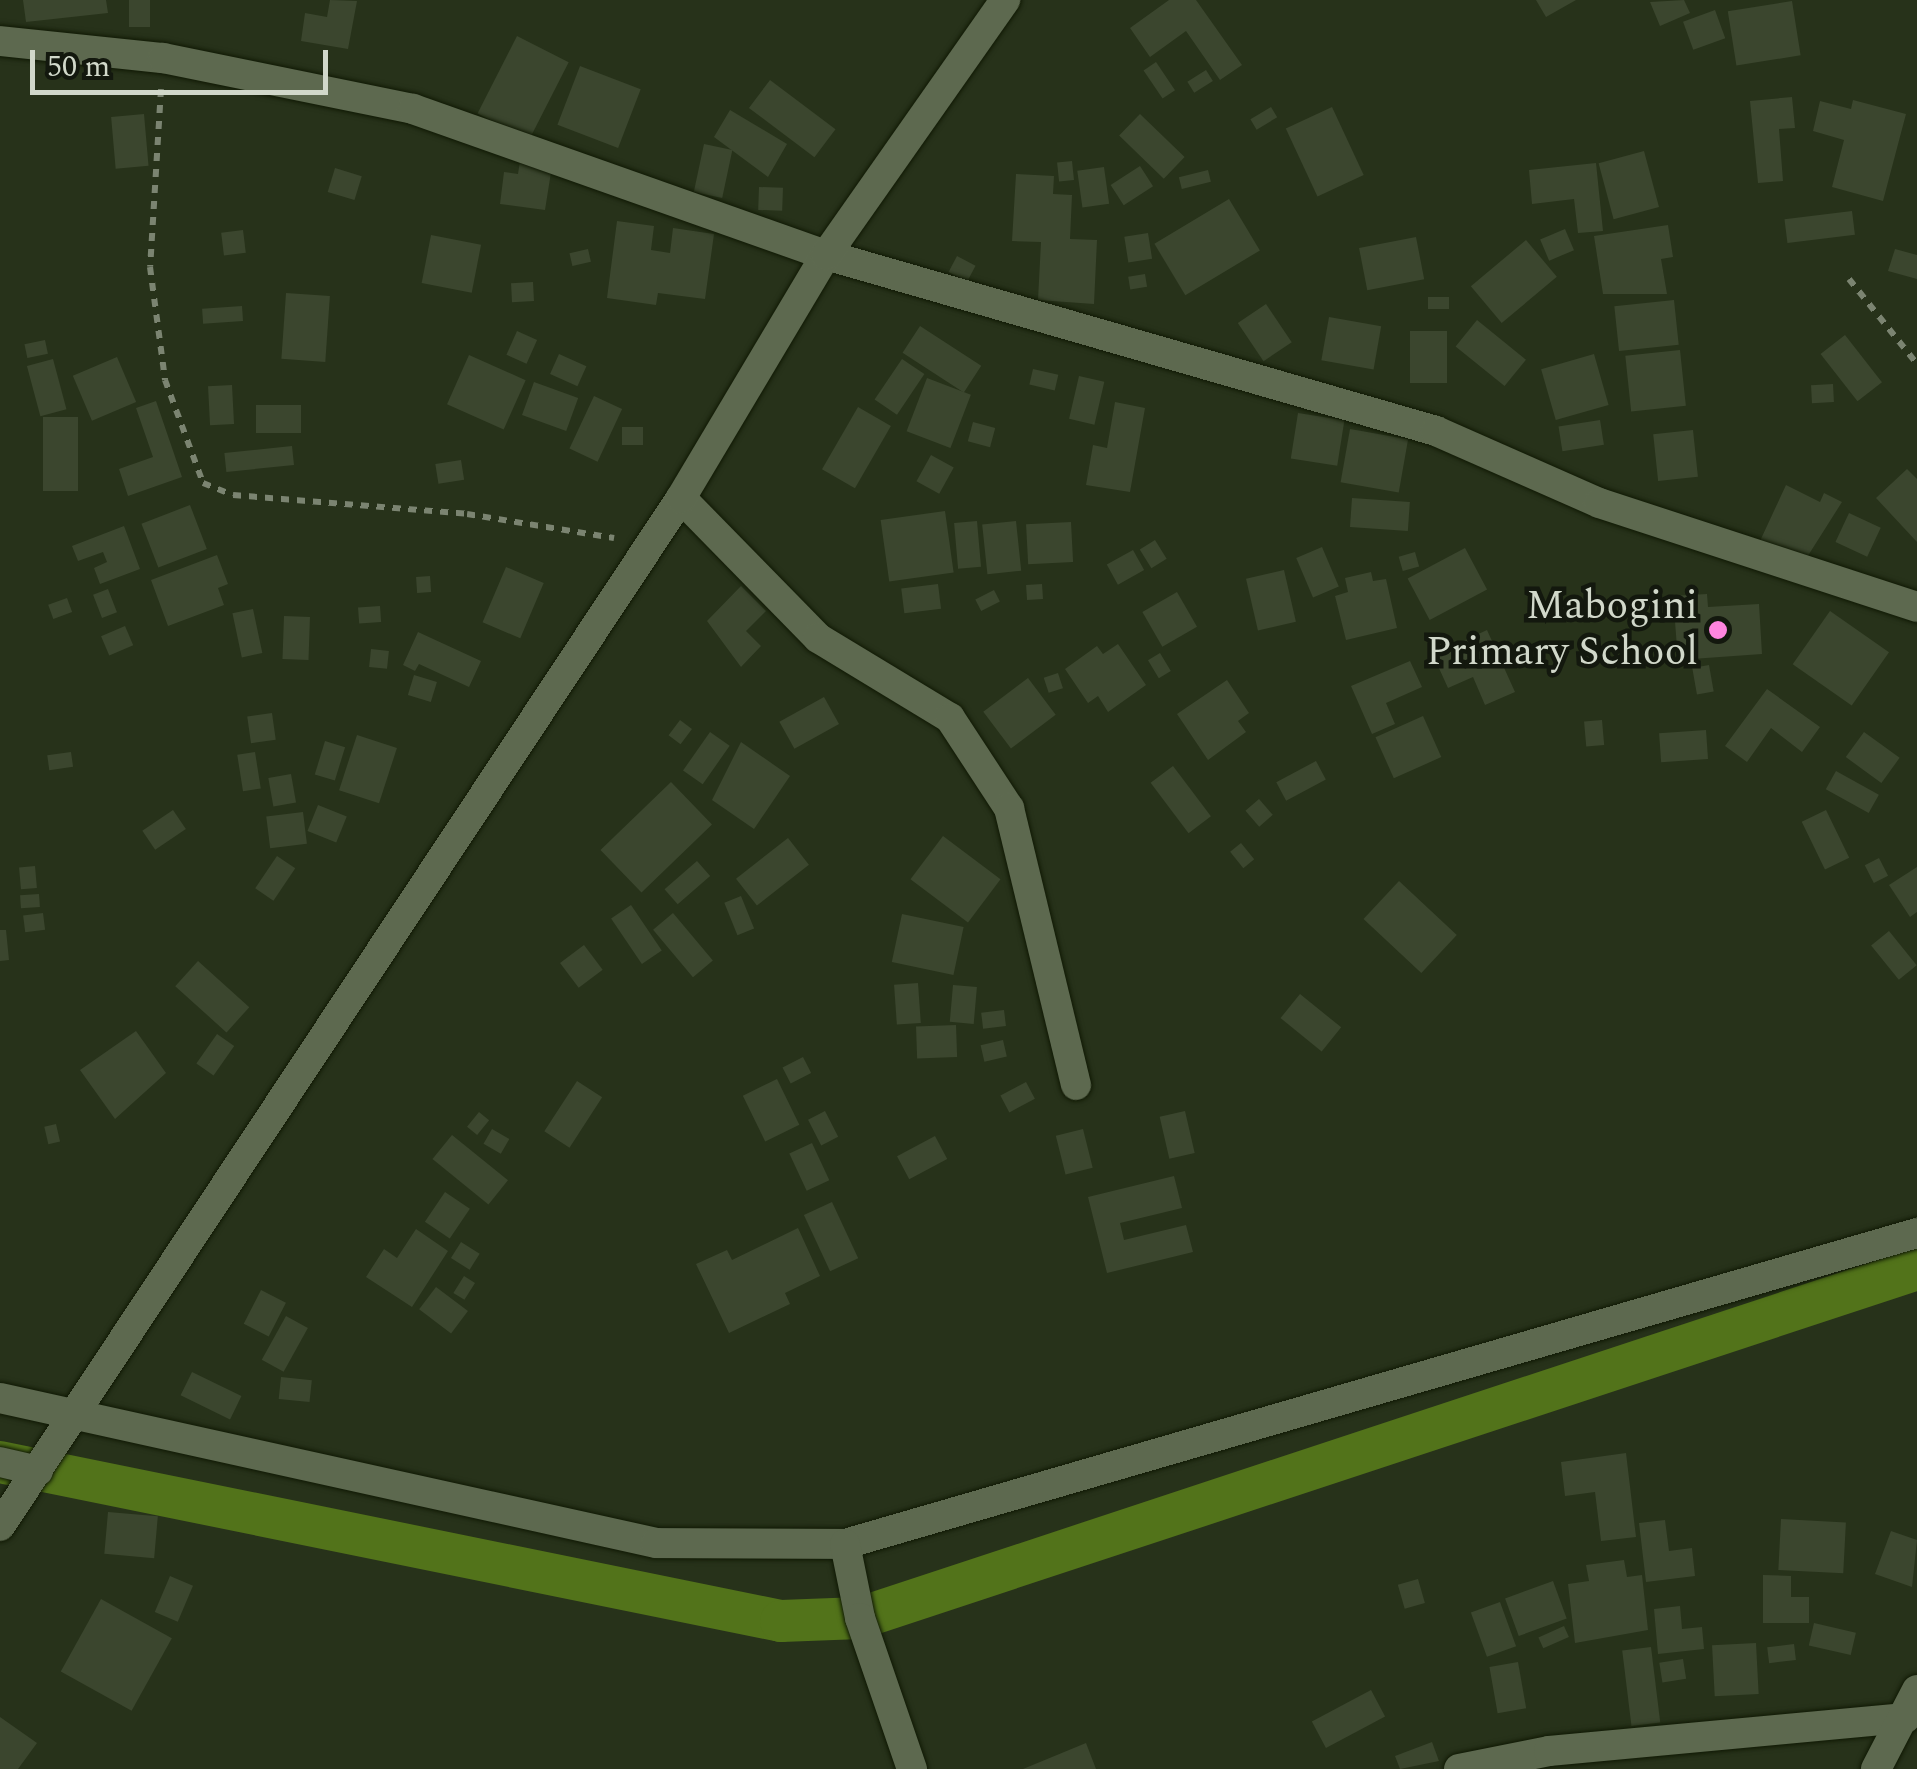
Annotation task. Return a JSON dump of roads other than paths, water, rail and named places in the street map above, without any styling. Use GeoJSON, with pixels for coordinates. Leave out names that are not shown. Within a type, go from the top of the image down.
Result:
{"type":"FeatureCollection","features":[{"type":"Feature","properties":{"kind":"street"},"geometry":{"type":"LineString","coordinates":[[0,1526],[681,498],[826,255],[1006,0]]}},
{"type":"Feature","properties":{"kind":"street"},"geometry":{"type":"LineString","coordinates":[[0,41],[163,58],[413,108],[826,255],[1436,432],[1599,503],[1917,607]]}},
{"type":"Feature","properties":{"kind":"street"},"geometry":{"type":"LineString","coordinates":[[681,498],[818,638],[950,718],[1009,808],[1076,1085]]}},
{"type":"Feature","properties":{"kind":"street"},"geometry":{"type":"LineString","coordinates":[[0,1398],[656,1543],[845,1544],[1917,1233]]}},
{"type":"Feature","properties":{"kind":"street"},"geometry":{"type":"LineString","coordinates":[[0,1462],[38,1471]]}},
{"type":"Feature","properties":{"kind":"street"},"geometry":{"type":"LineString","coordinates":[[845,1544],[860,1618],[912,1769]]}},
{"type":"Feature","properties":{"kind":"street"},"geometry":{"type":"LineString","coordinates":[[1459,1769],[1566,1750],[1911,1704]]}},
{"type":"Feature","properties":{"kind":"street"},"geometry":{"type":"LineString","coordinates":[[1876,1769],[1911,1704]]}},
{"type":"Feature","properties":{"kind":"waterway"},"geometry":{"type":"LineString","coordinates":[[0,1462],[781,1621],[860,1618],[1917,1269]]}},
{"type":"Feature","properties":{"kind":"place","name":"Mabogini Primary School"},"geometry":{"type":"Point","coordinates":[1718,630]}}]}
